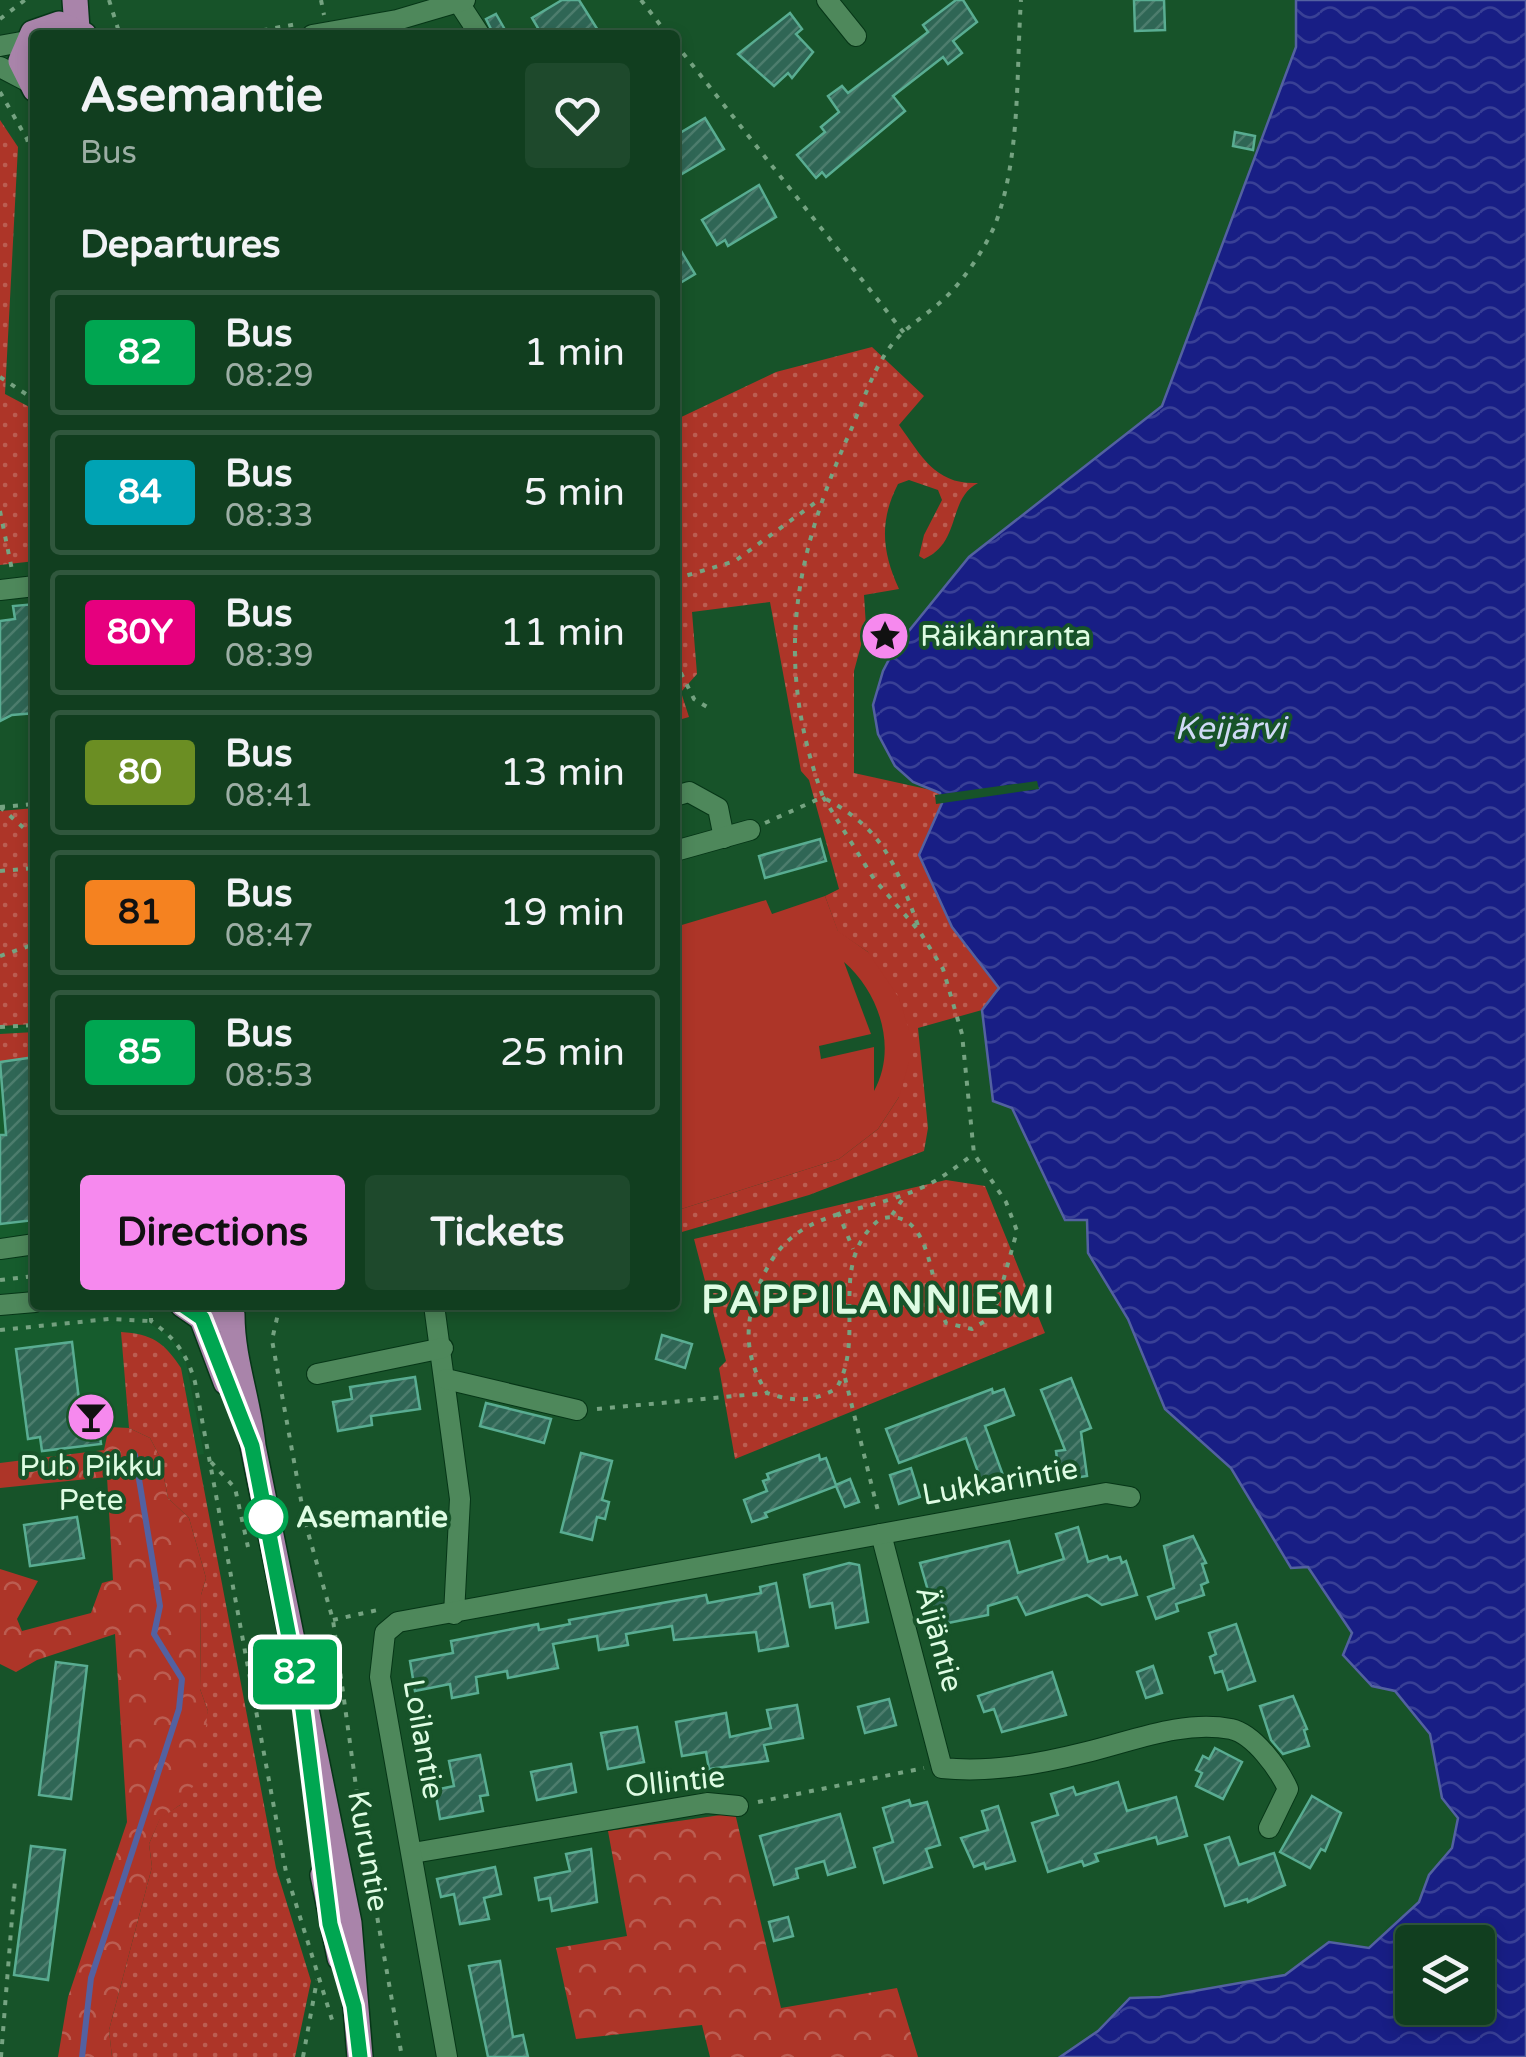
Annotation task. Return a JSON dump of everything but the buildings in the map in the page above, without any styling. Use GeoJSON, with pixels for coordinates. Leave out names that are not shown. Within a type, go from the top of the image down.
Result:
{"type":"FeatureCollection","features":[{"type":"Feature","properties":{"kind":"main road"},"geometry":{"type":"LineString","coordinates":[[76,0],[80,30]]}},
{"type":"Feature","properties":{"kind":"main road"},"geometry":{"type":"LineString","coordinates":[[52,12],[77,30]]}},
{"type":"Feature","properties":{"kind":"main road"},"geometry":{"type":"LineString","coordinates":[[30,36],[20,61],[30,83]]}},
{"type":"Feature","properties":{"kind":"main road"},"geometry":{"type":"LineString","coordinates":[[192,1311],[238,1310]]}},
{"type":"Feature","properties":{"kind":"main road","name":"Kuruntie"},"geometry":{"type":"LineString","coordinates":[[238,1310],[233,1347],[249,1403],[252,1446],[303,1710],[327,1800],[346,1905],[360,2057]]}},
{"type":"Feature","properties":{"kind":"main road","name":"Kuruntie"},"geometry":{"type":"LineString","coordinates":[[192,1311],[252,1446]]}},
{"type":"Feature","properties":{"kind":"street"},"geometry":{"type":"LineString","coordinates":[[826,0],[856,36]]}},
{"type":"Feature","properties":{"kind":"street"},"geometry":{"type":"LineString","coordinates":[[318,27],[462,1],[477,30]]}},
{"type":"Feature","properties":{"kind":"street"},"geometry":{"type":"LineString","coordinates":[[0,46],[26,40]]}},
{"type":"Feature","properties":{"kind":"street"},"geometry":{"type":"LineString","coordinates":[[0,67],[30,84]]}},
{"type":"Feature","properties":{"kind":"street"},"geometry":{"type":"LineString","coordinates":[[680,795],[690,792],[718,808],[724,838]]}},
{"type":"Feature","properties":{"kind":"street"},"geometry":{"type":"LineString","coordinates":[[680,849],[750,830]]}},
{"type":"Feature","properties":{"kind":"street"},"geometry":{"type":"LineString","coordinates":[[0,1249],[30,1245]]}},
{"type":"Feature","properties":{"kind":"street"},"geometry":{"type":"LineString","coordinates":[[0,1306],[30,1303]]}},
{"type":"Feature","properties":{"kind":"street"},"geometry":{"type":"LineString","coordinates":[[435,1310],[460,1499],[454,1614],[881,1534]]}},
{"type":"Feature","properties":{"kind":"street"},"geometry":{"type":"LineString","coordinates":[[317,1374],[443,1348]]}},
{"type":"Feature","properties":{"kind":"street"},"geometry":{"type":"LineString","coordinates":[[446,1379],[577,1410]]}},
{"type":"Feature","properties":{"kind":"street","name":"Lukkarintie"},"geometry":{"type":"LineString","coordinates":[[881,1534],[1106,1493],[1130,1497]]}},
{"type":"Feature","properties":{"kind":"street","name":"Äijäntie"},"geometry":{"type":"LineString","coordinates":[[881,1534],[942,1768]]}},
{"type":"Feature","properties":{"kind":"street","name":"Loilantie"},"geometry":{"type":"LineString","coordinates":[[447,2057],[380,1677],[385,1633],[398,1622],[454,1614]]}},
{"type":"Feature","properties":{"kind":"street"},"geometry":{"type":"LineString","coordinates":[[942,1768],[980,1772],[1080,1754],[1186,1727],[1235,1730],[1278,1768],[1288,1789],[1268,1828]]}},
{"type":"Feature","properties":{"kind":"street","name":"Ollintie"},"geometry":{"type":"LineString","coordinates":[[413,1853],[707,1803],[738,1806]]}},
{"type":"Feature","properties":{"kind":"path"},"geometry":{"type":"LineString","coordinates":[[0,19],[24,0]]}},
{"type":"Feature","properties":{"kind":"path"},"geometry":{"type":"LineString","coordinates":[[109,0],[118,30]]}},
{"type":"Feature","properties":{"kind":"path"},"geometry":{"type":"LineString","coordinates":[[318,27],[321,0]]}},
{"type":"Feature","properties":{"kind":"path"},"geometry":{"type":"LineString","coordinates":[[641,0],[664,30]]}},
{"type":"Feature","properties":{"kind":"path"},"geometry":{"type":"LineString","coordinates":[[920,932],[874,878],[823,798],[810,762],[798,701],[794,625],[798,582],[819,500],[889,347],[947,297],[994,227],[1004,196],[1012,134],[1021,0]]}},
{"type":"Feature","properties":{"kind":"path"},"geometry":{"type":"LineString","coordinates":[[680,49],[904,332]]}},
{"type":"Feature","properties":{"kind":"path"},"geometry":{"type":"LineString","coordinates":[[0,92],[30,147]]}},
{"type":"Feature","properties":{"kind":"path"},"geometry":{"type":"LineString","coordinates":[[0,377],[30,397]]}},
{"type":"Feature","properties":{"kind":"path"},"geometry":{"type":"LineString","coordinates":[[680,578],[735,561],[819,500]]}},
{"type":"Feature","properties":{"kind":"path"},"geometry":{"type":"LineString","coordinates":[[0,511],[6,582]]}},
{"type":"Feature","properties":{"kind":"path"},"geometry":{"type":"LineString","coordinates":[[680,671],[694,700],[712,710]]}},
{"type":"Feature","properties":{"kind":"path"},"geometry":{"type":"LineString","coordinates":[[750,830],[823,798]]}},
{"type":"Feature","properties":{"kind":"path"},"geometry":{"type":"LineString","coordinates":[[823,798],[856,815],[890,854],[920,932],[954,996],[974,1154],[1006,1202],[1017,1231],[997,1304],[985,1321],[972,1329],[946,1322],[932,1286],[921,1236],[912,1223],[891,1216]]}},
{"type":"Feature","properties":{"kind":"path"},"geometry":{"type":"LineString","coordinates":[[0,807],[30,804]]}},
{"type":"Feature","properties":{"kind":"path"},"geometry":{"type":"LineString","coordinates":[[0,807],[30,834]]}},
{"type":"Feature","properties":{"kind":"path"},"geometry":{"type":"LineString","coordinates":[[0,871],[30,868]]}},
{"type":"Feature","properties":{"kind":"path"},"geometry":{"type":"LineString","coordinates":[[0,956],[30,946]]}},
{"type":"Feature","properties":{"kind":"path"},"geometry":{"type":"LineString","coordinates":[[0,1027],[30,1025]]}},
{"type":"Feature","properties":{"kind":"path"},"geometry":{"type":"LineString","coordinates":[[767,1392],[750,1360],[751,1313],[758,1286],[782,1246],[838,1212],[906,1194],[940,1178],[974,1154]]}},
{"type":"Feature","properties":{"kind":"path"},"geometry":{"type":"LineString","coordinates":[[854,1252],[870,1226],[891,1216],[906,1194]]}},
{"type":"Feature","properties":{"kind":"path"},"geometry":{"type":"LineString","coordinates":[[838,1212],[854,1252],[844,1376],[881,1534]]}},
{"type":"Feature","properties":{"kind":"path"},"geometry":{"type":"LineString","coordinates":[[0,1280],[30,1277]]}},
{"type":"Feature","properties":{"kind":"path"},"geometry":{"type":"LineString","coordinates":[[151,1310],[152,1321]]}},
{"type":"Feature","properties":{"kind":"path"},"geometry":{"type":"LineString","coordinates":[[279,1310],[272,1340],[305,1522],[334,1620],[363,1837],[402,2057]]}},
{"type":"Feature","properties":{"kind":"path"},"geometry":{"type":"LineString","coordinates":[[0,1330],[109,1319],[152,1321],[188,1357],[286,1872],[317,1980],[330,2004],[336,2036]]}},
{"type":"Feature","properties":{"kind":"path"},"geometry":{"type":"LineString","coordinates":[[577,1410],[767,1392],[788,1400],[822,1397],[836,1389],[844,1376]]}},
{"type":"Feature","properties":{"kind":"path"},"geometry":{"type":"LineString","coordinates":[[208,1458],[235,1488],[248,1547]]}},
{"type":"Feature","properties":{"kind":"path","name":"Ollintie"},"geometry":{"type":"LineString","coordinates":[[738,1806],[924,1768],[942,1768]]}},
{"type":"Feature","properties":{"kind":"path"},"geometry":{"type":"LineString","coordinates":[[1,2057],[14,1880]]}},
{"type":"Feature","properties":{"kind":"path"},"geometry":{"type":"LineString","coordinates":[[303,2057],[317,1980]]}},
{"type":"Feature","properties":{"kind":"shaded area"},"geometry":{"type":"Polygon","coordinates":[[[30,1026],[30,1310],[149,1310],[150,1324],[168,1335],[185,1357],[204,1454],[0,1487],[0,1028],[30,1026]]]}},
{"type":"Feature","properties":{"kind":"green space"},"geometry":{"type":"Polygon","coordinates":[[[0,120],[18,147],[5,394],[30,407],[30,562],[0,565],[0,120]]]}},
{"type":"Feature","properties":{"kind":"green space"},"geometry":{"type":"Polygon","coordinates":[[[872,347],[924,396],[899,425],[915,448],[941,474],[978,483],[962,499],[944,542],[924,559],[919,556],[924,535],[942,500],[938,490],[909,480],[898,484],[892,498],[885,524],[886,549],[899,589],[864,595],[866,627],[854,671],[854,773],[940,792],[942,803],[919,855],[952,927],[999,988],[982,1010],[918,1028],[928,1128],[924,1151],[809,1195],[680,1233],[680,1209],[839,1159],[878,1129],[899,1097],[868,952],[838,932],[825,896],[839,889],[809,780],[801,771],[770,602],[692,612],[697,674],[681,692],[689,717],[680,720],[680,418],[776,372],[872,347]]]}},
{"type":"Feature","properties":{"kind":"green space"},"geometry":{"type":"Polygon","coordinates":[[[30,808],[30,1024],[0,1026],[0,811],[30,808]]]}},
{"type":"Feature","properties":{"kind":"green space"},"geometry":{"type":"Polygon","coordinates":[[[825,896],[838,931],[868,952],[899,998],[909,1030],[909,1062],[899,1097],[878,1129],[839,1159],[680,1209],[680,926],[766,900],[772,914],[825,896]],[[844,962],[871,1034],[819,1046],[821,1059],[874,1047],[874,1091],[881,1074],[884,1039],[867,989],[844,962]]]}},
{"type":"Feature","properties":{"kind":"green space"},"geometry":{"type":"Polygon","coordinates":[[[30,1032],[30,1058],[0,1062],[0,1034],[30,1032]]]}},
{"type":"Feature","properties":{"kind":"green space"},"geometry":{"type":"Polygon","coordinates":[[[946,1180],[985,1186],[1045,1333],[735,1459],[719,1368],[726,1361],[694,1239],[946,1180]]]}},
{"type":"Feature","properties":{"kind":"green space"},"geometry":{"type":"Polygon","coordinates":[[[121,1332],[156,1341],[181,1368],[276,1868],[311,1981],[295,2057],[112,2057],[109,2030],[152,1867],[149,1844],[160,1818],[180,1805],[208,1711],[200,1689],[201,1595],[206,1578],[189,1518],[168,1498],[160,1457],[150,1438],[129,1428],[121,1332]]]}},
{"type":"Feature","properties":{"kind":"green space"},"geometry":{"type":"Polygon","coordinates":[[[109,1427],[129,1428],[150,1438],[160,1457],[168,1498],[189,1518],[206,1578],[201,1595],[200,1689],[208,1711],[199,1778],[180,1805],[160,1819],[149,1844],[152,1867],[109,2030],[112,2057],[58,2057],[68,1997],[127,1822],[115,1634],[37,1660],[16,1672],[0,1664],[0,1569],[38,1581],[17,1619],[22,1631],[91,1613],[102,1583],[113,1580],[107,1477],[0,1488],[0,1463],[104,1450],[109,1427]]]}},
{"type":"Feature","properties":{"kind":"green space"},"geometry":{"type":"Polygon","coordinates":[[[735,1813],[781,2008],[897,1988],[918,2057],[710,2057],[702,2025],[576,2039],[556,1948],[627,1936],[608,1831],[735,1813]]]}},
{"type":"Feature","properties":{"kind":"water","name":"Keijärvi"},"geometry":{"type":"Polygon","coordinates":[[[1296,0],[1526,0],[1526,2057],[1060,2057],[1098,2031],[1130,1998],[1160,1997],[1285,1975],[1329,1942],[1369,1948],[1419,1902],[1429,1875],[1452,1848],[1458,1818],[1442,1798],[1430,1734],[1395,1691],[1372,1686],[1343,1655],[1352,1633],[1308,1567],[1291,1568],[1231,1468],[1165,1409],[1128,1319],[1088,1253],[1087,1220],[1065,1220],[1012,1108],[993,1101],[982,1010],[999,988],[952,927],[919,855],[942,803],[940,793],[913,782],[895,766],[878,734],[873,705],[883,671],[895,648],[969,557],[1162,406],[1296,47],[1296,0]]]}},
{"type":"Feature","properties":{"kind":"pier"},"geometry":{"type":"Polygon","coordinates":[[[1037,781],[1039,789],[936,804],[935,795],[1037,781]]]}},
{"type":"Feature","properties":{"kind":"waterway"},"geometry":{"type":"LineString","coordinates":[[82,2057],[91,1978],[179,1709],[182,1679],[154,1634],[160,1606],[135,1455]]}},
{"type":"Feature","properties":{"kind":"bus line","name":"82"},"geometry":{"type":"LineString","coordinates":[[189,1310],[202,1318],[252,1446],[303,1710],[330,1924],[354,2006],[360,2057]]}},
{"type":"Feature","properties":{"kind":"place","name":"Räikänranta"},"geometry":{"type":"Point","coordinates":[885,636]}},
{"type":"Feature","properties":{"kind":"place","name":"Pub Pikku Pete"},"geometry":{"type":"Point","coordinates":[91,1417]}},
{"type":"Feature","properties":{"kind":"place","name":"Asemantie"},"geometry":{"type":"Point","coordinates":[266,1517]}},
{"type":"Feature","properties":{"kind":"district","name":"PAPPILANNIEMI"},"geometry":{"type":"Point","coordinates":[879,1300]}}]}
